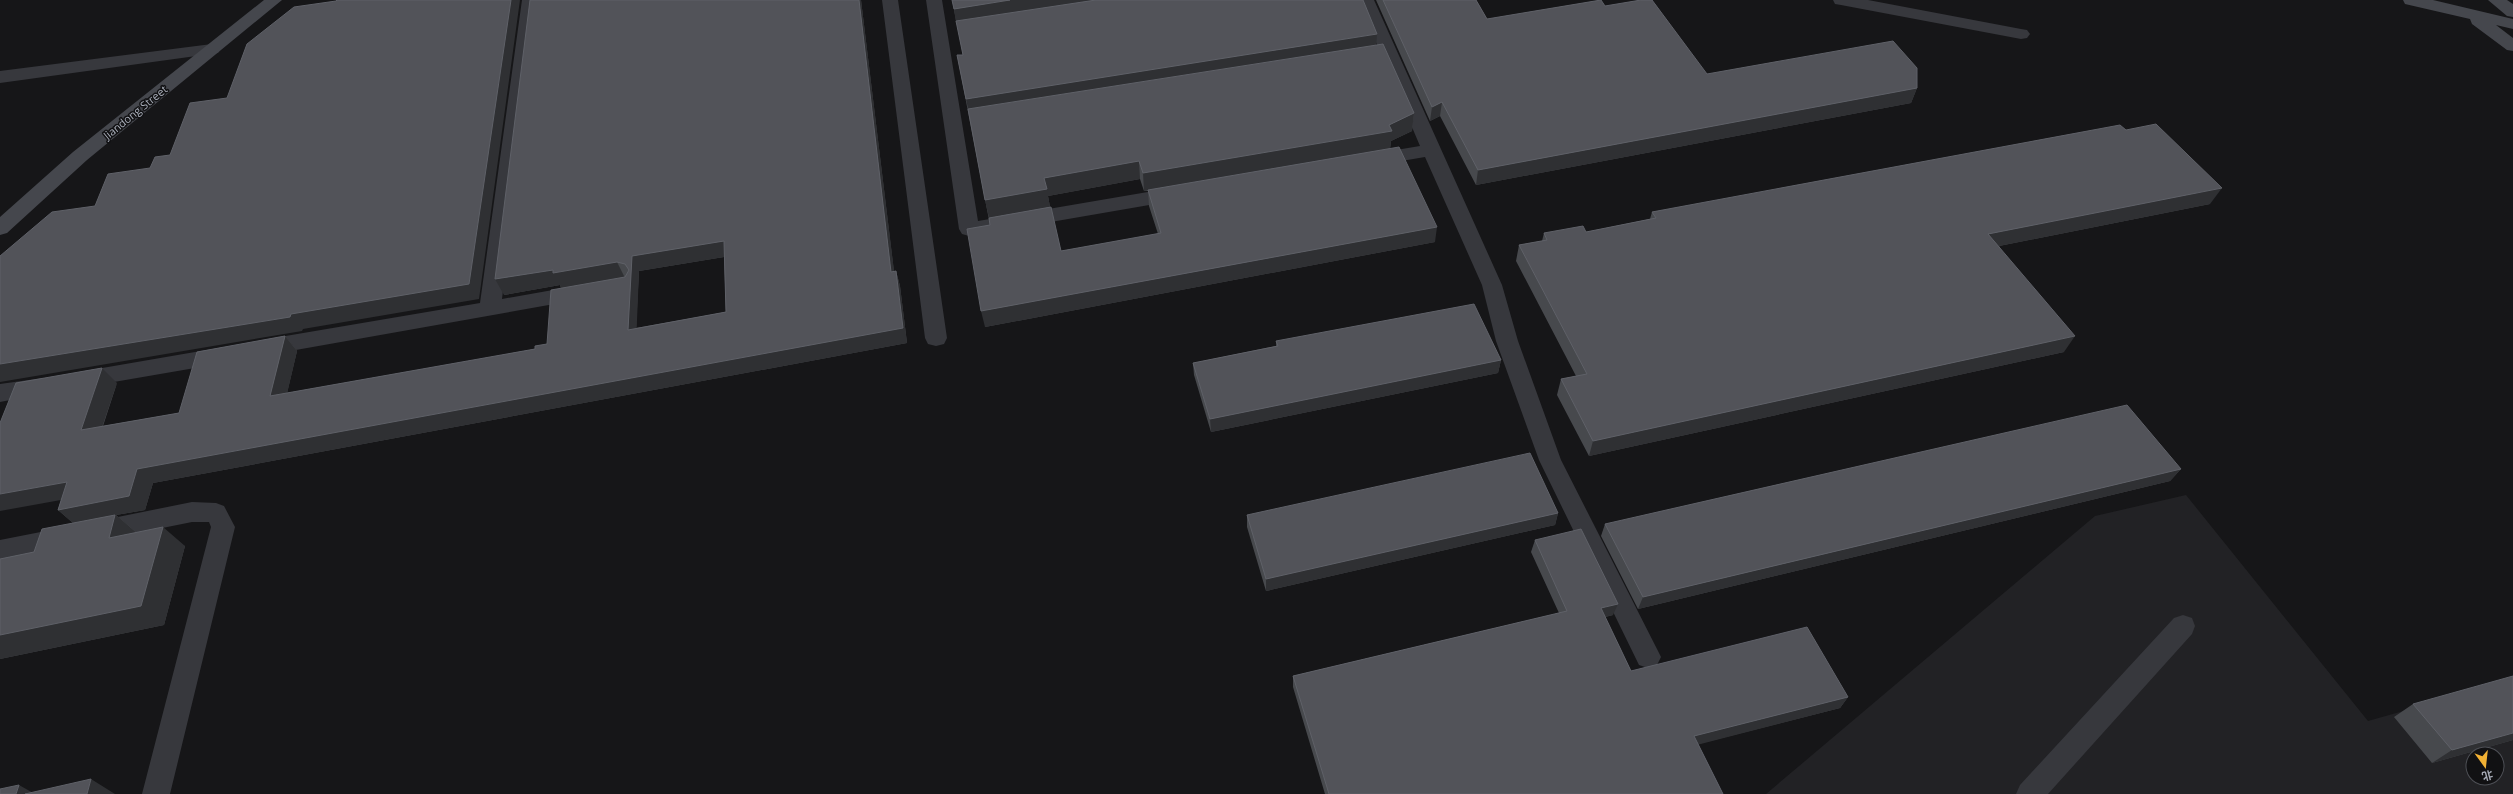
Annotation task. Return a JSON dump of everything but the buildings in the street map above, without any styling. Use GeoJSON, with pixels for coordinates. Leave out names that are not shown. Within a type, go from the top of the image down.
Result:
{"type":"FeatureCollection","features":[{"type":"Feature","properties":{"kind":"street","name":"Jiandong Street"},"geometry":{"type":"LineString","coordinates":[[0,228],[80,156],[274,0]]}},
{"type":"Feature","properties":{"kind":"street"},"geometry":{"type":"LineString","coordinates":[[490,309],[530,0]]}},
{"type":"Feature","properties":{"kind":"street"},"geometry":{"type":"LineString","coordinates":[[890,0],[936,338]]}},
{"type":"Feature","properties":{"kind":"street"},"geometry":{"type":"LineString","coordinates":[[934,0],[947,31],[960,122],[969,229],[1196,190]]}},
{"type":"Feature","properties":{"kind":"street"},"geometry":{"type":"LineString","coordinates":[[1366,0],[1380,56],[1431,150],[1492,285],[1507,341],[1550,460],[1648,657]]}},
{"type":"Feature","properties":{"kind":"street"},"geometry":{"type":"LineString","coordinates":[[1841,0],[2021,34]]}},
{"type":"Feature","properties":{"kind":"street"},"geometry":{"type":"LineString","coordinates":[[2411,0],[2513,24]]}},
{"type":"Feature","properties":{"kind":"street"},"geometry":{"type":"LineString","coordinates":[[2451,0],[2513,46]]}},
{"type":"Feature","properties":{"kind":"street"},"geometry":{"type":"LineString","coordinates":[[2496,0],[2513,12]]}},
{"type":"Feature","properties":{"kind":"street"},"geometry":{"type":"LineString","coordinates":[[0,78],[212,50]]}},
{"type":"Feature","properties":{"kind":"street"},"geometry":{"type":"LineString","coordinates":[[1353,164],[1431,150]]}},
{"type":"Feature","properties":{"kind":"street"},"geometry":{"type":"LineString","coordinates":[[0,393],[603,290]]}},
{"type":"Feature","properties":{"kind":"street"},"geometry":{"type":"LineString","coordinates":[[0,550],[192,512],[216,513],[223,527],[156,794]]}},
{"type":"Feature","properties":{"kind":"street"},"geometry":{"type":"LineString","coordinates":[[2030,794],[2183,626]]}},
{"type":"Feature","properties":{"kind":"shaded area"},"geometry":{"type":"Polygon","coordinates":[[[2186,495],[2368,721],[2513,680],[2513,794],[1766,794],[2095,516],[2186,495]]]}}]}
